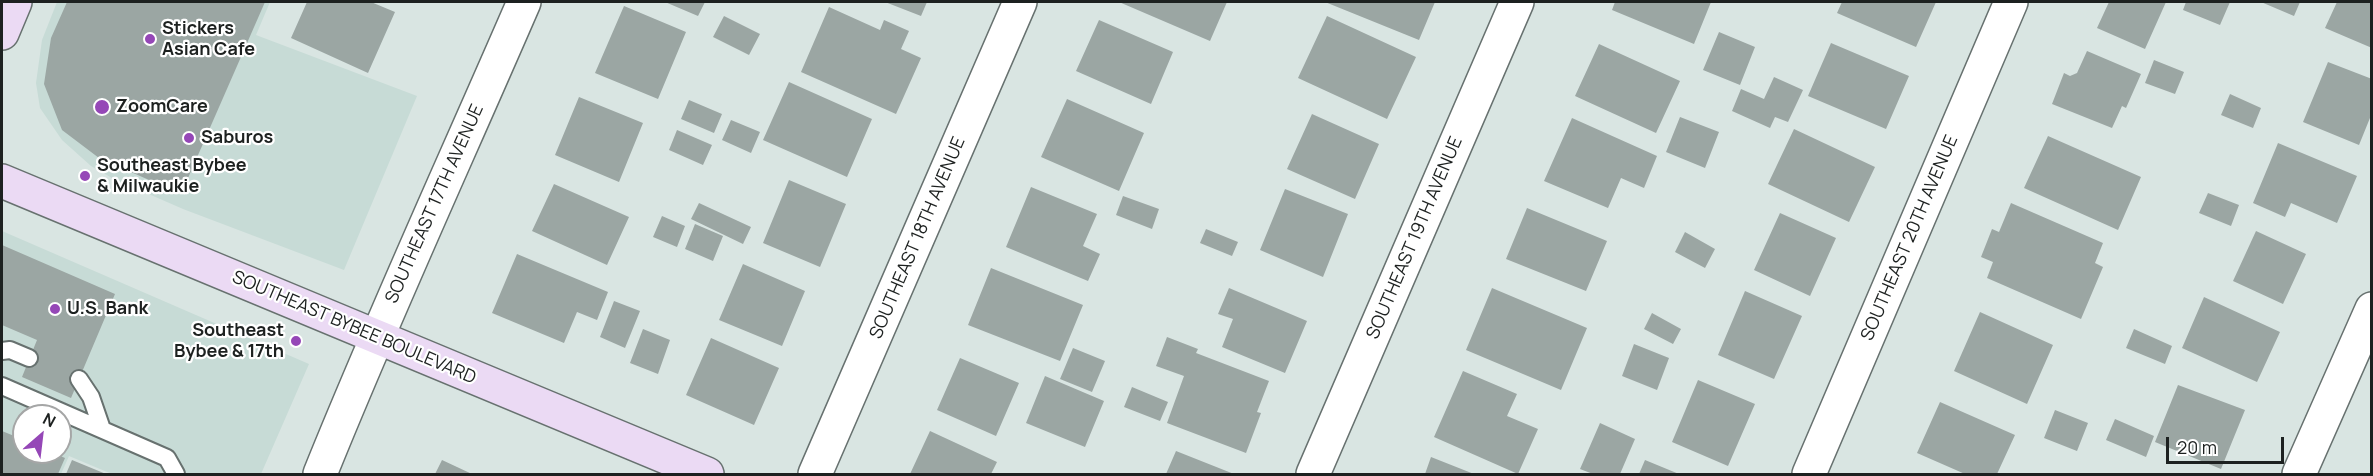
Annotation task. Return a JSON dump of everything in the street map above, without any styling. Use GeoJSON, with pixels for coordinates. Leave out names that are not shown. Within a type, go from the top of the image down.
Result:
{"type":"FeatureCollection","features":[{"type":"Feature","properties":{"kind":"main road"},"geometry":{"type":"LineString","coordinates":[[2,33],[15,2]]}},
{"type":"Feature","properties":{"kind":"main road","name":"SOUTHEAST BYBEE BOULEVARD"},"geometry":{"type":"LineString","coordinates":[[2,182],[707,474]]}},
{"type":"Feature","properties":{"kind":"street","name":"SOUTHEAST 17TH AVENUE"},"geometry":{"type":"LineString","coordinates":[[320,474],[376,338],[524,2]]}},
{"type":"Feature","properties":{"kind":"street","name":"SOUTHEAST 18TH AVENUE"},"geometry":{"type":"LineString","coordinates":[[816,474],[1020,2]]}},
{"type":"Feature","properties":{"kind":"street","name":"SOUTHEAST 19TH AVENUE"},"geometry":{"type":"LineString","coordinates":[[1312,474],[1517,2]]}},
{"type":"Feature","properties":{"kind":"street","name":"SOUTHEAST 20TH AVENUE"},"geometry":{"type":"LineString","coordinates":[[1809,474],[2011,2]]}},
{"type":"Feature","properties":{"kind":"street"},"geometry":{"type":"LineString","coordinates":[[2299,474],[2372,309]]}},
{"type":"Feature","properties":{"kind":"lane"},"geometry":{"type":"LineString","coordinates":[[2,351],[10,350],[29,358]]}},
{"type":"Feature","properties":{"kind":"lane"},"geometry":{"type":"LineString","coordinates":[[79,379],[91,397],[102,429]]}},
{"type":"Feature","properties":{"kind":"lane"},"geometry":{"type":"LineString","coordinates":[[2,386],[167,458],[176,474]]}},
{"type":"Feature","properties":{"kind":"shaded area"},"geometry":{"type":"Polygon","coordinates":[[[57,2],[270,2],[256,35],[417,96],[344,270],[183,209],[112,178],[91,166],[62,140],[40,108],[36,83],[42,40],[57,2]]]}},
{"type":"Feature","properties":{"kind":"shaded area"},"geometry":{"type":"Polygon","coordinates":[[[2,231],[309,364],[261,474],[112,474],[72,457],[72,404],[12,404],[12,464],[65,464],[61,474],[2,474],[2,231]]]}},
{"type":"Feature","properties":{"kind":"building"},"geometry":{"type":"Polygon","coordinates":[[[67,2],[265,2],[181,194],[99,158],[62,130],[44,84],[51,38],[67,2]]]}},
{"type":"Feature","properties":{"kind":"building"},"geometry":{"type":"Polygon","coordinates":[[[307,2],[371,2],[395,12],[368,73],[291,38],[307,2]]]}},
{"type":"Feature","properties":{"kind":"building"},"geometry":{"type":"Polygon","coordinates":[[[665,2],[705,2],[698,16],[665,2]]]}},
{"type":"Feature","properties":{"kind":"building"},"geometry":{"type":"Polygon","coordinates":[[[885,2],[927,2],[921,16],[885,2]]]}},
{"type":"Feature","properties":{"kind":"building"},"geometry":{"type":"Polygon","coordinates":[[[1119,2],[1227,2],[1210,41],[1119,2]]]}},
{"type":"Feature","properties":{"kind":"building"},"geometry":{"type":"Polygon","coordinates":[[[1325,2],[1435,2],[1419,40],[1325,2]]]}},
{"type":"Feature","properties":{"kind":"building"},"geometry":{"type":"Polygon","coordinates":[[[1615,2],[1711,2],[1694,44],[1612,10],[1615,2]]]}},
{"type":"Feature","properties":{"kind":"building"},"geometry":{"type":"Polygon","coordinates":[[[1842,2],[1936,2],[1916,47],[1837,13],[1842,2]]]}},
{"type":"Feature","properties":{"kind":"building"},"geometry":{"type":"Polygon","coordinates":[[[2109,2],[2166,2],[2145,49],[2097,28],[2109,2]]]}},
{"type":"Feature","properties":{"kind":"building"},"geometry":{"type":"Polygon","coordinates":[[[2186,2],[2230,2],[2220,25],[2183,10],[2186,2]]]}},
{"type":"Feature","properties":{"kind":"building"},"geometry":{"type":"Polygon","coordinates":[[[2261,2],[2300,2],[2294,16],[2261,2]]]}},
{"type":"Feature","properties":{"kind":"building"},"geometry":{"type":"Polygon","coordinates":[[[2337,2],[2372,2],[2372,48],[2325,28],[2337,2]]]}},
{"type":"Feature","properties":{"kind":"building"},"geometry":{"type":"Polygon","coordinates":[[[624,6],[686,32],[658,99],[595,73],[624,6]]]}},
{"type":"Feature","properties":{"kind":"building"},"geometry":{"type":"Polygon","coordinates":[[[829,7],[880,30],[884,20],[909,31],[901,49],[921,58],[896,114],[801,72],[829,7]]]}},
{"type":"Feature","properties":{"kind":"building"},"geometry":{"type":"Polygon","coordinates":[[[724,16],[760,34],[749,55],[713,37],[724,16]]]}},
{"type":"Feature","properties":{"kind":"building"},"geometry":{"type":"Polygon","coordinates":[[[1327,16],[1416,57],[1387,119],[1298,78],[1327,16]]]}},
{"type":"Feature","properties":{"kind":"building"},"geometry":{"type":"Polygon","coordinates":[[[1099,20],[1173,52],[1151,104],[1076,71],[1099,20]]]}},
{"type":"Feature","properties":{"kind":"building"},"geometry":{"type":"Polygon","coordinates":[[[1719,32],[1755,47],[1740,85],[1703,70],[1719,32]]]}},
{"type":"Feature","properties":{"kind":"building"},"geometry":{"type":"Polygon","coordinates":[[[1831,43],[1909,76],[1886,129],[1808,96],[1831,43]]]}},
{"type":"Feature","properties":{"kind":"building"},"geometry":{"type":"Polygon","coordinates":[[[1599,44],[1680,81],[1656,133],[1575,96],[1599,44]]]}},
{"type":"Feature","properties":{"kind":"building"},"geometry":{"type":"Polygon","coordinates":[[[2087,51],[2141,74],[2126,108],[2122,106],[2112,128],[2052,104],[2064,73],[2070,76],[2077,73],[2087,51]]]}},
{"type":"Feature","properties":{"kind":"building"},"geometry":{"type":"Polygon","coordinates":[[[2154,60],[2184,72],[2175,94],[2145,83],[2154,60]]]}},
{"type":"Feature","properties":{"kind":"building"},"geometry":{"type":"Polygon","coordinates":[[[2328,62],[2372,79],[2372,113],[2359,145],[2303,122],[2328,62]]]}},
{"type":"Feature","properties":{"kind":"building"},"geometry":{"type":"Polygon","coordinates":[[[1774,77],[1803,90],[1788,122],[1775,117],[1770,128],[1732,111],[1741,89],[1764,99],[1774,77]]]}},
{"type":"Feature","properties":{"kind":"building"},"geometry":{"type":"Polygon","coordinates":[[[789,82],[872,119],[847,177],[763,140],[789,82]]]}},
{"type":"Feature","properties":{"kind":"building"},"geometry":{"type":"Polygon","coordinates":[[[2230,94],[2261,108],[2253,128],[2221,115],[2230,94]]]}},
{"type":"Feature","properties":{"kind":"building"},"geometry":{"type":"Polygon","coordinates":[[[579,97],[643,123],[619,182],[555,155],[579,97]]]}},
{"type":"Feature","properties":{"kind":"building"},"geometry":{"type":"Polygon","coordinates":[[[1067,99],[1144,133],[1119,191],[1041,157],[1067,99]]]}},
{"type":"Feature","properties":{"kind":"building"},"geometry":{"type":"Polygon","coordinates":[[[689,100],[722,114],[714,133],[681,119],[689,100]]]}},
{"type":"Feature","properties":{"kind":"building"},"geometry":{"type":"Polygon","coordinates":[[[1312,114],[1379,144],[1355,199],[1287,169],[1312,114]]]}},
{"type":"Feature","properties":{"kind":"building"},"geometry":{"type":"Polygon","coordinates":[[[1680,117],[1719,132],[1705,168],[1666,152],[1680,117]]]}},
{"type":"Feature","properties":{"kind":"building"},"geometry":{"type":"Polygon","coordinates":[[[1572,118],[1657,156],[1644,188],[1621,178],[1608,208],[1544,181],[1572,118]]]}},
{"type":"Feature","properties":{"kind":"building"},"geometry":{"type":"Polygon","coordinates":[[[731,120],[760,132],[751,153],[722,140],[731,120]]]}},
{"type":"Feature","properties":{"kind":"building"},"geometry":{"type":"Polygon","coordinates":[[[1794,129],[1875,167],[1849,222],[1768,184],[1794,129]]]}},
{"type":"Feature","properties":{"kind":"building"},"geometry":{"type":"Polygon","coordinates":[[[677,130],[712,145],[703,165],[669,150],[677,130]]]}},
{"type":"Feature","properties":{"kind":"building"},"geometry":{"type":"Polygon","coordinates":[[[2048,136],[2141,177],[2118,230],[2024,188],[2048,136]]]}},
{"type":"Feature","properties":{"kind":"building"},"geometry":{"type":"Polygon","coordinates":[[[2278,143],[2357,176],[2337,223],[2291,203],[2285,217],[2253,203],[2278,143]]]}},
{"type":"Feature","properties":{"kind":"building"},"geometry":{"type":"Polygon","coordinates":[[[789,180],[846,204],[820,267],[763,243],[789,180]]]}},
{"type":"Feature","properties":{"kind":"building"},"geometry":{"type":"Polygon","coordinates":[[[554,184],[629,217],[607,265],[532,231],[554,184]]]}},
{"type":"Feature","properties":{"kind":"building"},"geometry":{"type":"Polygon","coordinates":[[[1031,187],[1097,214],[1083,246],[1100,254],[1088,281],[1006,247],[1031,187]]]}},
{"type":"Feature","properties":{"kind":"building"},"geometry":{"type":"Polygon","coordinates":[[[1285,189],[1348,214],[1323,277],[1260,250],[1285,189]]]}},
{"type":"Feature","properties":{"kind":"building"},"geometry":{"type":"Polygon","coordinates":[[[2208,193],[2239,205],[2231,226],[2199,213],[2208,193]]]}},
{"type":"Feature","properties":{"kind":"building"},"geometry":{"type":"Polygon","coordinates":[[[1123,196],[1159,209],[1152,229],[1116,215],[1123,196]]]}},
{"type":"Feature","properties":{"kind":"building"},"geometry":{"type":"Polygon","coordinates":[[[699,203],[751,227],[743,244],[691,219],[699,203]]]}},
{"type":"Feature","properties":{"kind":"building"},"geometry":{"type":"Polygon","coordinates":[[[2011,203],[2103,243],[2095,263],[2103,267],[2081,319],[1987,278],[1993,262],[1981,257],[1992,229],[1999,232],[2011,203]]]}},
{"type":"Feature","properties":{"kind":"building"},"geometry":{"type":"Polygon","coordinates":[[[1527,208],[1607,241],[1586,291],[1506,259],[1527,208]]]}},
{"type":"Feature","properties":{"kind":"building"},"geometry":{"type":"Polygon","coordinates":[[[1780,213],[1836,238],[1810,296],[1754,270],[1780,213]]]}},
{"type":"Feature","properties":{"kind":"building"},"geometry":{"type":"Polygon","coordinates":[[[662,216],[685,226],[677,247],[653,237],[662,216]]]}},
{"type":"Feature","properties":{"kind":"building"},"geometry":{"type":"Polygon","coordinates":[[[695,224],[723,236],[713,261],[685,249],[695,224]]]}},
{"type":"Feature","properties":{"kind":"building"},"geometry":{"type":"Polygon","coordinates":[[[1206,229],[1238,242],[1232,256],[1200,243],[1206,229]]]}},
{"type":"Feature","properties":{"kind":"building"},"geometry":{"type":"Polygon","coordinates":[[[2256,231],[2306,254],[2283,304],[2233,281],[2256,231]]]}},
{"type":"Feature","properties":{"kind":"building"},"geometry":{"type":"Polygon","coordinates":[[[1685,232],[1715,249],[1705,268],[1675,252],[1685,232]]]}},
{"type":"Feature","properties":{"kind":"building","name":"U.S. Bank"},"geometry":{"type":"Polygon","coordinates":[[[2,245],[115,294],[71,398],[22,377],[37,340],[2,325],[2,245]]]}},
{"type":"Feature","properties":{"kind":"building"},"geometry":{"type":"Polygon","coordinates":[[[517,254],[608,292],[597,320],[577,312],[564,343],[492,313],[517,254]]]}},
{"type":"Feature","properties":{"kind":"building"},"geometry":{"type":"Polygon","coordinates":[[[743,264],[805,291],[782,346],[719,320],[743,264]]]}},
{"type":"Feature","properties":{"kind":"building"},"geometry":{"type":"Polygon","coordinates":[[[991,268],[1083,305],[1060,361],[968,325],[991,268]]]}},
{"type":"Feature","properties":{"kind":"building"},"geometry":{"type":"Polygon","coordinates":[[[1229,288],[1307,321],[1285,373],[1222,347],[1233,319],[1218,314],[1229,288]]]}},
{"type":"Feature","properties":{"kind":"building"},"geometry":{"type":"Polygon","coordinates":[[[1492,288],[1587,328],[1561,390],[1466,350],[1492,288]]]}},
{"type":"Feature","properties":{"kind":"building"},"geometry":{"type":"Polygon","coordinates":[[[1745,291],[1802,316],[1774,379],[1718,355],[1745,291]]]}},
{"type":"Feature","properties":{"kind":"building"},"geometry":{"type":"Polygon","coordinates":[[[2204,297],[2280,332],[2257,382],[2182,348],[2204,297]]]}},
{"type":"Feature","properties":{"kind":"building"},"geometry":{"type":"Polygon","coordinates":[[[614,301],[640,311],[625,348],[600,337],[614,301]]]}},
{"type":"Feature","properties":{"kind":"building"},"geometry":{"type":"Polygon","coordinates":[[[1980,312],[2053,345],[2027,404],[1954,371],[1980,312]]]}},
{"type":"Feature","properties":{"kind":"building"},"geometry":{"type":"Polygon","coordinates":[[[1652,313],[1681,329],[1673,344],[1644,329],[1652,313]]]}},
{"type":"Feature","properties":{"kind":"building"},"geometry":{"type":"Polygon","coordinates":[[[643,329],[670,340],[658,374],[630,363],[643,329]]]}},
{"type":"Feature","properties":{"kind":"building"},"geometry":{"type":"Polygon","coordinates":[[[2134,329],[2172,346],[2165,364],[2126,348],[2134,329]]]}},
{"type":"Feature","properties":{"kind":"building"},"geometry":{"type":"Polygon","coordinates":[[[1167,337],[1198,349],[1196,353],[1269,381],[1257,412],[1261,413],[1246,453],[1167,423],[1184,376],[1156,366],[1167,337]]]}},
{"type":"Feature","properties":{"kind":"building"},"geometry":{"type":"Polygon","coordinates":[[[711,338],[779,368],[754,425],[686,395],[711,338]]]}},
{"type":"Feature","properties":{"kind":"building"},"geometry":{"type":"Polygon","coordinates":[[[1634,344],[1669,358],[1657,390],[1622,376],[1634,344]]]}},
{"type":"Feature","properties":{"kind":"building"},"geometry":{"type":"Polygon","coordinates":[[[1073,348],[1105,361],[1092,392],[1060,379],[1073,348]]]}},
{"type":"Feature","properties":{"kind":"building"},"geometry":{"type":"Polygon","coordinates":[[[960,358],[1019,383],[996,436],[937,410],[960,358]]]}},
{"type":"Feature","properties":{"kind":"building"},"geometry":{"type":"Polygon","coordinates":[[[1463,371],[1517,394],[1507,416],[1538,429],[1518,474],[1434,437],[1463,371]]]}},
{"type":"Feature","properties":{"kind":"building"},"geometry":{"type":"Polygon","coordinates":[[[1045,376],[1104,401],[1085,447],[1026,423],[1045,376]]]}},
{"type":"Feature","properties":{"kind":"building"},"geometry":{"type":"Polygon","coordinates":[[[1698,380],[1755,404],[1728,466],[1672,442],[1698,380]]]}},
{"type":"Feature","properties":{"kind":"building"},"geometry":{"type":"Polygon","coordinates":[[[2178,385],[2245,410],[2221,469],[2155,442],[2178,385]]]}},
{"type":"Feature","properties":{"kind":"building"},"geometry":{"type":"Polygon","coordinates":[[[1132,387],[1168,402],[1160,421],[1124,407],[1132,387]]]}},
{"type":"Feature","properties":{"kind":"building"},"geometry":{"type":"Polygon","coordinates":[[[1940,402],[2015,435],[1997,474],[1965,474],[1917,453],[1940,402]]]}},
{"type":"Feature","properties":{"kind":"building"},"geometry":{"type":"Polygon","coordinates":[[[2055,410],[2088,423],[2077,451],[2044,438],[2055,410]]]}},
{"type":"Feature","properties":{"kind":"building"},"geometry":{"type":"Polygon","coordinates":[[[2115,419],[2154,436],[2146,457],[2106,440],[2115,419]]]}},
{"type":"Feature","properties":{"kind":"building"},"geometry":{"type":"Polygon","coordinates":[[[1600,423],[1635,439],[1620,474],[1593,474],[1580,469],[1600,423]]]}},
{"type":"Feature","properties":{"kind":"building"},"geometry":{"type":"Polygon","coordinates":[[[2,431],[12,435],[12,464],[62,464],[58,474],[2,474],[2,431]]]}},
{"type":"Feature","properties":{"kind":"building"},"geometry":{"type":"Polygon","coordinates":[[[930,431],[997,462],[991,474],[910,474],[930,431]]]}},
{"type":"Feature","properties":{"kind":"building"},"geometry":{"type":"Polygon","coordinates":[[[1176,451],[1234,474],[1166,474],[1176,451]]]}},
{"type":"Feature","properties":{"kind":"building"},"geometry":{"type":"Polygon","coordinates":[[[1431,457],[1474,474],[1425,474],[1431,457]]]}},
{"type":"Feature","properties":{"kind":"building"},"geometry":{"type":"Polygon","coordinates":[[[72,460],[106,474],[66,474],[72,460]]]}},
{"type":"Feature","properties":{"kind":"building"},"geometry":{"type":"Polygon","coordinates":[[[442,460],[472,474],[435,474],[442,460]]]}},
{"type":"Feature","properties":{"kind":"building"},"geometry":{"type":"Polygon","coordinates":[[[1645,460],[1679,474],[1639,474],[1645,460]]]}},
{"type":"Feature","properties":{"kind":"place","name":"Stickers Asian Cafe"},"geometry":{"type":"Point","coordinates":[150,39]}},
{"type":"Feature","properties":{"kind":"place","name":"ZoomCare"},"geometry":{"type":"Point","coordinates":[102,107]}},
{"type":"Feature","properties":{"kind":"place","name":"Saburos"},"geometry":{"type":"Point","coordinates":[189,138]}},
{"type":"Feature","properties":{"kind":"place","name":"Southeast Bybee & Milwaukie"},"geometry":{"type":"Point","coordinates":[85,176]}},
{"type":"Feature","properties":{"kind":"place","name":"U.S. Bank"},"geometry":{"type":"Point","coordinates":[55,309]}},
{"type":"Feature","properties":{"kind":"place","name":"Southeast Bybee & 17th"},"geometry":{"type":"Point","coordinates":[296,341]}}]}
